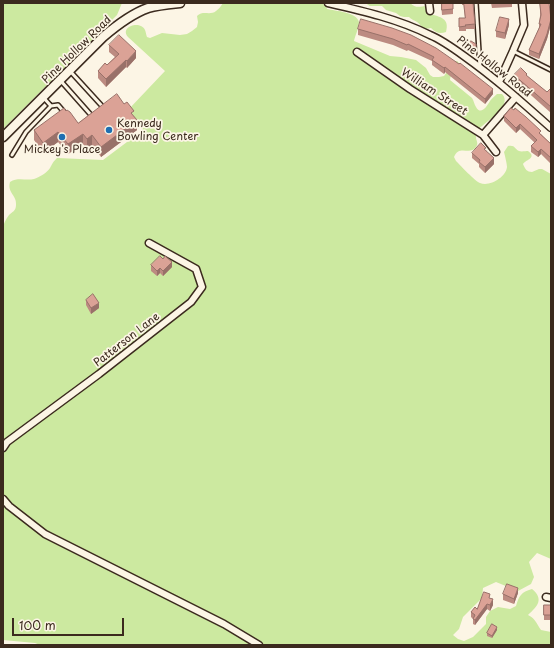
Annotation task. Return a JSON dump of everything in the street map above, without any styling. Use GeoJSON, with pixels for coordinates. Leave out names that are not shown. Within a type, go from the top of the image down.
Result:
{"type":"FeatureCollection","features":[{"type":"Feature","properties":{"kind":"street","name":"Pine Hollow Road"},"geometry":{"type":"LineString","coordinates":[[3,137],[117,25],[149,8],[180,3]]}},
{"type":"Feature","properties":{"kind":"street","name":"Pine Hollow Road"},"geometry":{"type":"LineString","coordinates":[[328,3],[363,11],[396,21],[430,34],[499,82],[551,128]]}},
{"type":"Feature","properties":{"kind":"street"},"geometry":{"type":"LineString","coordinates":[[429,3],[430,11]]}},
{"type":"Feature","properties":{"kind":"street"},"geometry":{"type":"LineString","coordinates":[[499,82],[524,25],[522,3]]}},
{"type":"Feature","properties":{"kind":"street","name":"William Street"},"geometry":{"type":"LineString","coordinates":[[357,52],[410,89],[483,136],[496,152]]}},
{"type":"Feature","properties":{"kind":"street"},"geometry":{"type":"LineString","coordinates":[[483,136],[516,97]]}},
{"type":"Feature","properties":{"kind":"street","name":"Patterson Lane"},"geometry":{"type":"LineString","coordinates":[[3,448],[7,442],[99,374],[191,302],[202,287],[196,269],[149,243]]}},
{"type":"Feature","properties":{"kind":"street"},"geometry":{"type":"LineString","coordinates":[[3,499],[9,506],[45,534],[224,624],[259,645]]}},
{"type":"Feature","properties":{"kind":"lane"},"geometry":{"type":"LineString","coordinates":[[476,3],[480,68]]}},
{"type":"Feature","properties":{"kind":"lane"},"geometry":{"type":"LineString","coordinates":[[513,51],[551,69]]}},
{"type":"Feature","properties":{"kind":"lane"},"geometry":{"type":"LineString","coordinates":[[70,71],[102,106]]}},
{"type":"Feature","properties":{"kind":"lane"},"geometry":{"type":"LineString","coordinates":[[60,80],[91,115]]}},
{"type":"Feature","properties":{"kind":"lane"},"geometry":{"type":"LineString","coordinates":[[43,97],[51,106]]}},
{"type":"Feature","properties":{"kind":"lane"},"geometry":{"type":"LineString","coordinates":[[12,155],[26,132],[51,106],[58,105],[68,116]]}},
{"type":"Feature","properties":{"kind":"green space"},"geometry":{"type":"Polygon","coordinates":[[[3,3],[122,3],[117,15],[3,129],[3,3]]]}},
{"type":"Feature","properties":{"kind":"green space"},"geometry":{"type":"Polygon","coordinates":[[[223,3],[321,3],[326,6],[327,9],[350,14],[357,19],[359,24],[354,41],[390,56],[416,60],[426,68],[433,77],[444,76],[454,62],[457,61],[459,65],[451,75],[450,80],[472,98],[478,110],[480,111],[484,109],[497,94],[502,94],[505,99],[501,109],[477,131],[477,146],[471,151],[462,150],[456,153],[454,157],[456,161],[478,182],[488,184],[501,178],[506,171],[507,167],[504,152],[508,146],[512,146],[519,151],[528,151],[531,153],[531,157],[523,164],[527,171],[532,172],[542,169],[551,174],[551,559],[537,553],[529,562],[534,577],[531,584],[518,591],[496,582],[483,588],[482,598],[463,617],[459,629],[453,635],[464,641],[473,637],[486,624],[486,617],[490,611],[498,607],[510,609],[516,606],[521,595],[532,589],[539,599],[535,609],[528,615],[534,620],[541,630],[551,632],[551,645],[40,645],[35,643],[3,640],[3,227],[8,216],[15,210],[16,207],[15,199],[9,186],[10,182],[16,180],[34,179],[38,177],[49,170],[57,158],[103,160],[143,130],[128,110],[165,71],[128,37],[126,30],[128,27],[139,25],[143,27],[147,37],[150,38],[162,33],[180,35],[187,34],[197,27],[197,16],[199,14],[214,12],[223,3]]]}},
{"type":"Feature","properties":{"kind":"green space"},"geometry":{"type":"Polygon","coordinates":[[[365,3],[410,3],[419,7],[426,6],[428,7],[430,14],[441,17],[445,21],[447,24],[446,32],[438,33],[431,28],[423,28],[409,17],[400,16],[386,10],[382,6],[370,6],[365,3]]]}},
{"type":"Feature","properties":{"kind":"building"},"geometry":{"type":"Polygon","coordinates":[[[442,3],[453,3],[453,9],[442,10],[442,3]]]}},
{"type":"Feature","properties":{"kind":"building"},"geometry":{"type":"Polygon","coordinates":[[[464,3],[473,3],[475,24],[459,27],[459,18],[465,18],[464,3]]]}},
{"type":"Feature","properties":{"kind":"building"},"geometry":{"type":"Polygon","coordinates":[[[540,3],[549,3],[551,19],[539,54],[529,50],[541,24],[539,24],[541,15],[540,3]]]}},
{"type":"Feature","properties":{"kind":"building"},"geometry":{"type":"Polygon","coordinates":[[[500,17],[509,19],[505,33],[496,31],[500,17]]]}},
{"type":"Feature","properties":{"kind":"building"},"geometry":{"type":"Polygon","coordinates":[[[361,19],[411,35],[436,48],[459,64],[460,63],[493,89],[485,99],[445,67],[444,68],[432,60],[434,57],[408,44],[407,45],[393,39],[358,29],[361,19]]]}},
{"type":"Feature","properties":{"kind":"building"},"geometry":{"type":"Polygon","coordinates":[[[119,35],[136,51],[106,79],[98,71],[105,63],[107,65],[119,54],[109,45],[119,35]]]}},
{"type":"Feature","properties":{"kind":"building"},"geometry":{"type":"Polygon","coordinates":[[[471,41],[476,44],[473,51],[467,47],[471,41]]]}},
{"type":"Feature","properties":{"kind":"building"},"geometry":{"type":"Polygon","coordinates":[[[521,68],[527,74],[526,75],[547,92],[551,88],[551,107],[514,75],[521,68]]]}},
{"type":"Feature","properties":{"kind":"building"},"geometry":{"type":"Polygon","coordinates":[[[117,94],[124,104],[127,102],[134,111],[131,113],[137,120],[101,147],[92,135],[87,139],[83,134],[68,144],[58,132],[43,143],[34,130],[64,108],[66,111],[67,110],[70,112],[78,123],[117,94]]]}},
{"type":"Feature","properties":{"kind":"building"},"geometry":{"type":"Polygon","coordinates":[[[511,108],[514,110],[515,108],[541,131],[539,133],[551,144],[551,158],[541,149],[538,152],[531,146],[537,140],[520,124],[516,128],[504,116],[511,108]]]}},
{"type":"Feature","properties":{"kind":"building"},"geometry":{"type":"Polygon","coordinates":[[[481,143],[486,148],[484,149],[494,158],[485,167],[472,153],[481,143]]]}},
{"type":"Feature","properties":{"kind":"building"},"geometry":{"type":"Polygon","coordinates":[[[160,256],[163,259],[165,256],[172,262],[163,271],[160,268],[157,271],[151,265],[160,256]]]}},
{"type":"Feature","properties":{"kind":"building"},"geometry":{"type":"Polygon","coordinates":[[[93,294],[99,303],[91,308],[86,300],[93,294]]]}},
{"type":"Feature","properties":{"kind":"building"},"geometry":{"type":"Polygon","coordinates":[[[507,584],[518,588],[514,599],[503,594],[507,584]]]}},
{"type":"Feature","properties":{"kind":"building"},"geometry":{"type":"Polygon","coordinates":[[[484,592],[490,594],[489,598],[493,599],[490,605],[487,604],[475,620],[473,619],[475,615],[471,612],[475,607],[477,609],[484,592]]]}},
{"type":"Feature","properties":{"kind":"building"},"geometry":{"type":"Polygon","coordinates":[[[544,605],[551,605],[551,615],[544,615],[544,605]]]}},
{"type":"Feature","properties":{"kind":"building"},"geometry":{"type":"Polygon","coordinates":[[[492,624],[497,627],[492,636],[487,633],[492,624]]]}},
{"type":"Feature","properties":{"kind":"place","name":"Kennedy Bowling Center"},"geometry":{"type":"Point","coordinates":[109,130]}},
{"type":"Feature","properties":{"kind":"place","name":"Mickey's Place"},"geometry":{"type":"Point","coordinates":[62,137]}}]}
